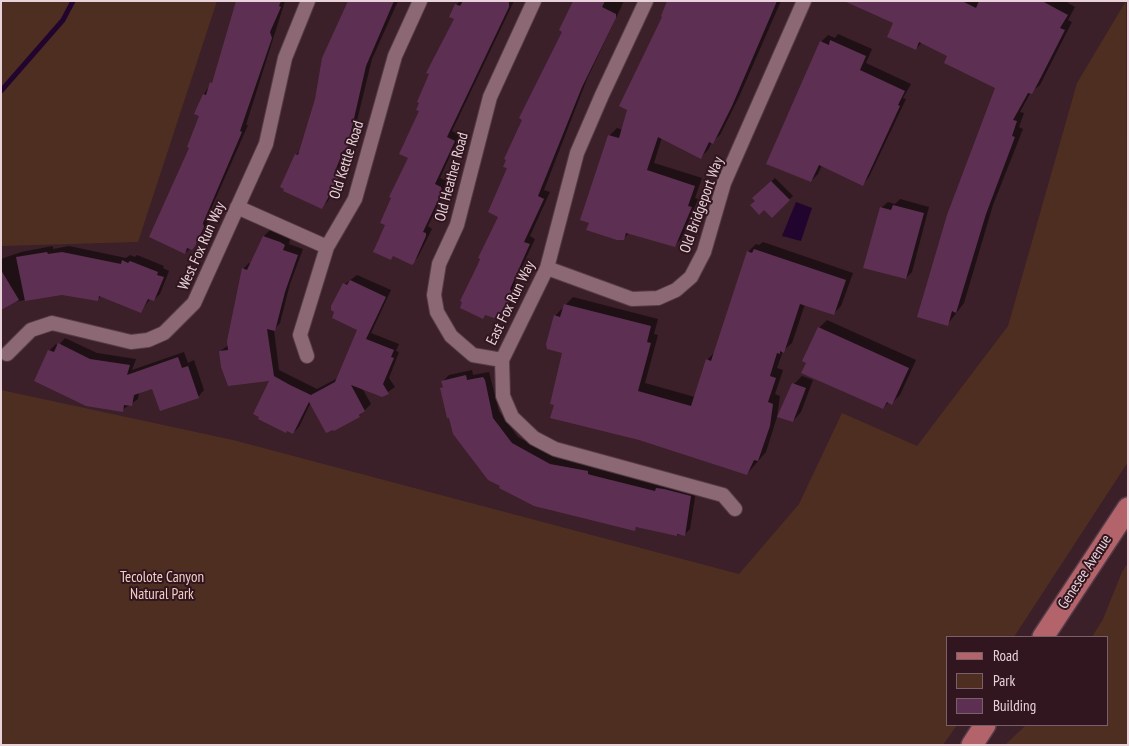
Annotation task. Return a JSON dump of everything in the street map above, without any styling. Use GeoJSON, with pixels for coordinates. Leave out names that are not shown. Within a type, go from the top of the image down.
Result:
{"type":"FeatureCollection","features":[{"type":"Feature","properties":{"kind":"main road","name":"Genesee Avenue"},"geometry":{"type":"LineString","coordinates":[[1044,636],[1128,508]]}},
{"type":"Feature","properties":{"kind":"main road"},"geometry":{"type":"LineString","coordinates":[[972,745],[984,726]]}},
{"type":"Feature","properties":{"kind":"street","name":"West Fox Run Way"},"geometry":{"type":"LineString","coordinates":[[7,354],[32,330],[52,323],[130,342],[148,340],[164,333],[194,303],[266,144],[286,58],[308,1]]}},
{"type":"Feature","properties":{"kind":"street","name":"Old Kettle Road"},"geometry":{"type":"LineString","coordinates":[[307,356],[300,335],[327,247],[355,199],[395,56],[420,1]]}},
{"type":"Feature","properties":{"kind":"street","name":"Old Heather Road"},"geometry":{"type":"LineString","coordinates":[[502,360],[472,355],[451,336],[437,312],[434,295],[439,264],[458,226],[490,97],[534,1]]}},
{"type":"Feature","properties":{"kind":"street","name":"East Fox Run Way"},"geometry":{"type":"LineString","coordinates":[[646,1],[578,153],[547,268],[502,360],[503,396],[512,417],[534,438],[555,449],[723,495],[735,509]]}},
{"type":"Feature","properties":{"kind":"street","name":"Old Bridgeport Way"},"geometry":{"type":"LineString","coordinates":[[547,268],[632,299],[658,298],[676,290],[691,277],[704,252],[724,183],[804,1]]}},
{"type":"Feature","properties":{"kind":"street"},"geometry":{"type":"LineString","coordinates":[[237,207],[327,247]]}},
{"type":"Feature","properties":{"kind":"green space"},"geometry":{"type":"Polygon","coordinates":[[[1,1],[217,1],[138,242],[1,246],[1,1]]]}},
{"type":"Feature","properties":{"kind":"green space","name":"Tecolote Canyon Natural Park"},"geometry":{"type":"Polygon","coordinates":[[[1126,1],[1128,462],[1015,636],[946,636],[946,726],[956,726],[943,745],[1,745],[1,390],[233,440],[739,574],[799,504],[842,413],[917,446],[1008,326],[1077,83],[1126,1]]]}},
{"type":"Feature","properties":{"kind":"green space"},"geometry":{"type":"Polygon","coordinates":[[[1128,563],[1128,745],[1005,745],[1025,726],[1109,726],[1109,636],[1093,636],[1103,619],[1122,572],[1128,563]]]}},
{"type":"Feature","properties":{"kind":"shaded area"},"geometry":{"type":"Polygon","coordinates":[[[796,202],[812,208],[801,241],[782,236],[796,202]]]}},
{"type":"Feature","properties":{"kind":"building"},"geometry":{"type":"Polygon","coordinates":[[[236,1],[281,1],[279,6],[281,7],[270,32],[272,38],[240,131],[242,132],[203,223],[204,227],[195,246],[192,250],[187,248],[185,254],[149,237],[189,148],[187,147],[199,116],[194,114],[203,94],[206,95],[210,82],[212,83],[236,1]]]}},
{"type":"Feature","properties":{"kind":"building"},"geometry":{"type":"Polygon","coordinates":[[[348,1],[394,1],[366,66],[347,149],[343,151],[334,174],[339,176],[338,180],[322,209],[283,191],[284,189],[280,187],[295,154],[298,155],[315,99],[322,58],[348,1]]]}},
{"type":"Feature","properties":{"kind":"building"},"geometry":{"type":"Polygon","coordinates":[[[463,1],[509,1],[509,7],[447,137],[455,141],[435,184],[441,187],[442,192],[423,232],[426,233],[426,236],[412,265],[393,256],[391,260],[373,252],[385,225],[380,223],[391,198],[389,197],[408,158],[399,154],[419,111],[416,110],[419,103],[417,102],[429,74],[426,73],[454,19],[449,17],[455,4],[460,6],[463,1]]]}},
{"type":"Feature","properties":{"kind":"building"},"geometry":{"type":"Polygon","coordinates":[[[573,1],[605,1],[602,7],[616,14],[616,18],[582,87],[538,196],[544,199],[524,242],[530,244],[510,289],[513,295],[500,320],[485,315],[483,319],[460,308],[462,302],[460,301],[498,217],[488,212],[507,168],[503,167],[506,160],[504,159],[522,120],[519,118],[562,32],[559,30],[573,1]]]}},
{"type":"Feature","properties":{"kind":"building"},"geometry":{"type":"Polygon","coordinates":[[[667,1],[777,1],[732,106],[713,144],[709,142],[701,159],[658,137],[647,170],[695,186],[688,206],[692,207],[675,247],[626,233],[624,240],[617,240],[586,230],[589,223],[580,220],[608,135],[619,138],[627,110],[619,106],[662,17],[667,1]]]}},
{"type":"Feature","properties":{"kind":"building"},"geometry":{"type":"Polygon","coordinates":[[[844,1],[962,1],[976,8],[979,1],[1042,1],[1068,15],[1060,28],[1065,30],[1038,83],[1032,94],[1028,93],[1013,120],[1017,121],[1012,136],[1015,137],[986,214],[956,313],[952,311],[948,326],[917,317],[947,215],[995,88],[944,63],[947,56],[919,42],[916,50],[887,37],[893,23],[844,1]]]}},
{"type":"Feature","properties":{"kind":"building"},"geometry":{"type":"Polygon","coordinates":[[[830,40],[866,56],[860,70],[905,91],[863,186],[819,165],[811,182],[766,164],[820,41],[829,45],[830,40]]]}},
{"type":"Feature","properties":{"kind":"building"},"geometry":{"type":"Polygon","coordinates":[[[771,181],[790,200],[772,218],[764,210],[759,215],[750,205],[755,201],[752,198],[771,181]]]}},
{"type":"Feature","properties":{"kind":"building"},"geometry":{"type":"Polygon","coordinates":[[[893,205],[924,213],[906,279],[863,268],[880,207],[891,210],[893,205]]]}},
{"type":"Feature","properties":{"kind":"building"},"geometry":{"type":"Polygon","coordinates":[[[263,236],[280,242],[285,245],[283,250],[298,255],[285,292],[275,331],[267,329],[274,376],[290,385],[311,395],[335,382],[357,330],[332,318],[334,312],[331,310],[331,306],[343,283],[347,285],[350,280],[386,297],[366,339],[394,350],[391,357],[394,358],[383,384],[389,394],[382,397],[351,385],[365,411],[359,415],[360,417],[334,431],[326,433],[309,402],[293,434],[287,431],[286,433],[258,419],[259,417],[253,414],[269,381],[228,386],[221,367],[219,351],[228,350],[227,341],[242,268],[247,270],[263,236]]]}},
{"type":"Feature","properties":{"kind":"building"},"geometry":{"type":"Polygon","coordinates":[[[754,249],[846,280],[834,315],[800,304],[784,353],[780,351],[780,354],[777,353],[770,376],[776,378],[768,402],[773,404],[770,426],[758,461],[754,460],[747,475],[639,440],[550,418],[554,405],[550,404],[562,353],[547,349],[546,344],[554,315],[560,317],[564,304],[651,326],[647,342],[651,343],[638,391],[691,406],[706,359],[711,361],[747,251],[752,253],[754,249]]]}},
{"type":"Feature","properties":{"kind":"building"},"geometry":{"type":"Polygon","coordinates":[[[47,252],[48,254],[62,252],[121,264],[122,260],[128,263],[130,261],[158,272],[157,275],[164,277],[154,301],[148,299],[141,313],[99,296],[98,301],[62,295],[25,301],[16,257],[47,252]]]}},
{"type":"Feature","properties":{"kind":"building"},"geometry":{"type":"Polygon","coordinates":[[[1,270],[19,300],[1,310],[1,270]]]}},
{"type":"Feature","properties":{"kind":"building"},"geometry":{"type":"Polygon","coordinates":[[[818,327],[909,368],[892,405],[887,402],[883,409],[801,373],[806,363],[802,361],[818,327]]]}},
{"type":"Feature","properties":{"kind":"building"},"geometry":{"type":"Polygon","coordinates":[[[58,343],[90,359],[130,365],[127,375],[178,357],[182,368],[188,366],[199,398],[160,411],[152,389],[134,395],[132,406],[124,405],[123,412],[86,406],[34,381],[48,350],[54,352],[58,343]]]}},
{"type":"Feature","properties":{"kind":"building"},"geometry":{"type":"Polygon","coordinates":[[[466,375],[467,380],[483,377],[493,418],[512,443],[550,464],[588,471],[588,474],[591,475],[655,491],[656,488],[664,489],[691,496],[685,536],[636,527],[635,531],[534,506],[499,488],[500,486],[488,480],[453,434],[440,388],[443,387],[441,381],[466,375]]]}},
{"type":"Feature","properties":{"kind":"building"},"geometry":{"type":"Polygon","coordinates":[[[792,383],[806,388],[793,422],[777,417],[792,383]]]}},
{"type":"Feature","properties":{"kind":"waterway"},"geometry":{"type":"LineString","coordinates":[[1,91],[63,20],[73,1]]}}]}
